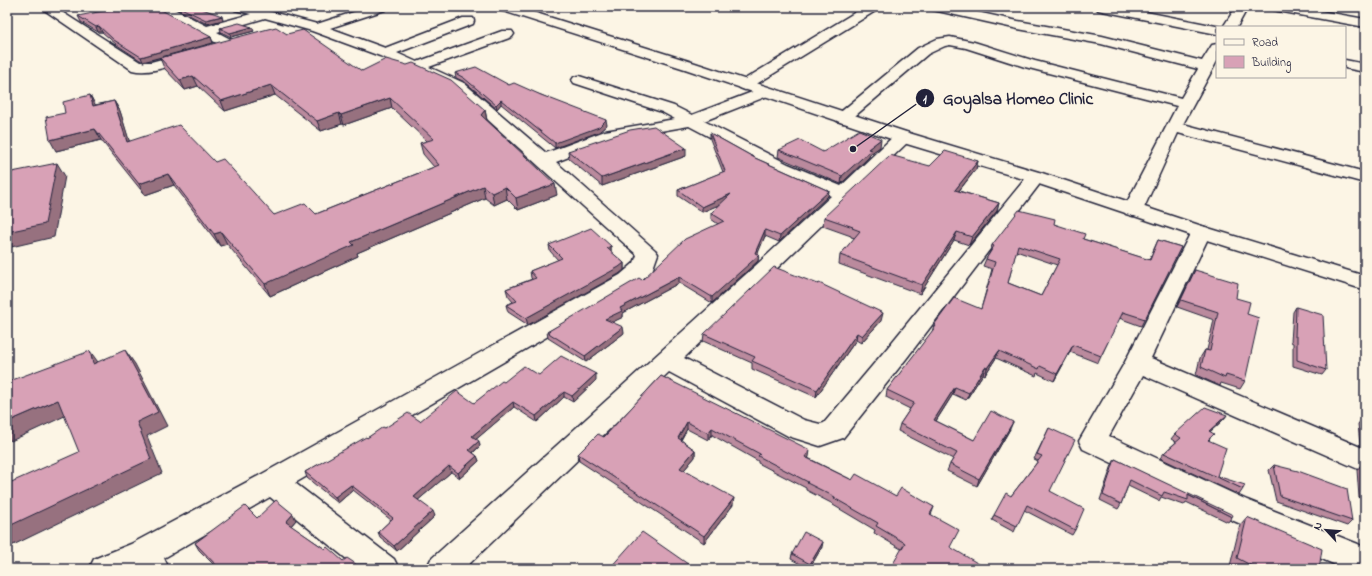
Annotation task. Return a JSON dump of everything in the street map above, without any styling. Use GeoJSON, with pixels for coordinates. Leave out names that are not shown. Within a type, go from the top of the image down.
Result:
{"type":"FeatureCollection","features":[{"type":"Feature","properties":{"kind":"street"},"geometry":{"type":"LineString","coordinates":[[46,7],[137,67],[143,68],[152,66],[244,40]]}},
{"type":"Feature","properties":{"kind":"street"},"geometry":{"type":"LineString","coordinates":[[161,7],[229,44]]}},
{"type":"Feature","properties":{"kind":"street"},"geometry":{"type":"LineString","coordinates":[[310,26],[381,7]]}},
{"type":"Feature","properties":{"kind":"street"},"geometry":{"type":"LineString","coordinates":[[504,7],[690,66],[843,118],[1036,177],[1132,210],[1365,284]]}},
{"type":"Feature","properties":{"kind":"street"},"geometry":{"type":"LineString","coordinates":[[745,85],[873,7]]}},
{"type":"Feature","properties":{"kind":"street"},"geometry":{"type":"LineString","coordinates":[[937,7],[1018,25],[1102,40],[1207,67]]}},
{"type":"Feature","properties":{"kind":"street"},"geometry":{"type":"LineString","coordinates":[[1102,7],[1216,30]]}},
{"type":"Feature","properties":{"kind":"street"},"geometry":{"type":"LineString","coordinates":[[1231,26],[1242,7]]}},
{"type":"Feature","properties":{"kind":"street"},"geometry":{"type":"LineString","coordinates":[[1278,7],[1365,22]]}},
{"type":"Feature","properties":{"kind":"street"},"geometry":{"type":"LineString","coordinates":[[106,569],[148,561],[272,482],[628,280],[644,266],[648,254],[459,86],[385,53],[310,26],[255,14],[205,31]]}},
{"type":"Feature","properties":{"kind":"street"},"geometry":{"type":"LineString","coordinates":[[66,20],[81,17]]}},
{"type":"Feature","properties":{"kind":"street"},"geometry":{"type":"LineString","coordinates":[[385,53],[468,21]]}},
{"type":"Feature","properties":{"kind":"street"},"geometry":{"type":"LineString","coordinates":[[417,67],[507,34]]}},
{"type":"Feature","properties":{"kind":"street"},"geometry":{"type":"LineString","coordinates":[[843,118],[923,51],[942,42],[950,41],[969,45],[1030,64],[1186,104]]}},
{"type":"Feature","properties":{"kind":"street"},"geometry":{"type":"LineString","coordinates":[[1132,210],[1173,128],[1216,50]]}},
{"type":"Feature","properties":{"kind":"street"},"geometry":{"type":"LineString","coordinates":[[1346,64],[1365,68]]}},
{"type":"Feature","properties":{"kind":"street"},"geometry":{"type":"LineString","coordinates":[[579,80],[650,102],[691,121],[782,168],[843,194]]}},
{"type":"Feature","properties":{"kind":"street"},"geometry":{"type":"LineString","coordinates":[[544,160],[611,135],[691,121],[765,92]]}},
{"type":"Feature","properties":{"kind":"street"},"geometry":{"type":"LineString","coordinates":[[1173,128],[1365,178]]}},
{"type":"Feature","properties":{"kind":"street"},"geometry":{"type":"LineString","coordinates":[[442,569],[667,360],[903,137]]}},
{"type":"Feature","properties":{"kind":"street"},"geometry":{"type":"LineString","coordinates":[[667,360],[798,430],[820,435],[833,430],[897,353],[1036,177]]}},
{"type":"Feature","properties":{"kind":"street"},"geometry":{"type":"LineString","coordinates":[[1201,232],[1137,362],[1093,441],[1237,509],[1347,554],[1365,564]]}},
{"type":"Feature","properties":{"kind":"street"},"geometry":{"type":"LineString","coordinates":[[1137,362],[1365,461]]}},
{"type":"Feature","properties":{"kind":"street"},"geometry":{"type":"LineString","coordinates":[[272,482],[383,569]]}},
{"type":"Feature","properties":{"kind":"building"},"geometry":{"type":"Polygon","coordinates":[[[123,7],[156,7],[211,37],[141,57],[114,40],[99,26],[96,27],[78,16],[123,7]]]}},
{"type":"Feature","properties":{"kind":"building"},"geometry":{"type":"Polygon","coordinates":[[[179,7],[197,7],[222,16],[206,20],[179,7]]]}},
{"type":"Feature","properties":{"kind":"building"},"geometry":{"type":"Polygon","coordinates":[[[239,23],[252,27],[230,33],[220,28],[239,23]]]}},
{"type":"Feature","properties":{"kind":"building"},"geometry":{"type":"Polygon","coordinates":[[[276,27],[287,34],[303,30],[362,71],[386,59],[407,65],[413,63],[451,80],[485,110],[481,115],[555,184],[516,198],[505,187],[492,193],[483,186],[351,242],[354,245],[265,284],[221,232],[214,234],[168,174],[139,184],[95,129],[50,140],[46,117],[65,113],[63,102],[90,95],[93,106],[114,101],[127,142],[179,125],[215,162],[223,159],[274,215],[305,203],[316,214],[439,165],[420,143],[434,139],[390,98],[341,115],[339,113],[317,121],[271,85],[221,101],[193,76],[180,80],[160,58],[276,27]]]}},
{"type":"Feature","properties":{"kind":"building"},"geometry":{"type":"Polygon","coordinates":[[[476,67],[509,85],[514,83],[606,120],[599,127],[555,143],[501,100],[496,105],[464,78],[455,73],[476,67]]]}},
{"type":"Feature","properties":{"kind":"building"},"geometry":{"type":"Polygon","coordinates":[[[654,126],[686,148],[602,178],[568,151],[630,130],[654,126]]]}},
{"type":"Feature","properties":{"kind":"building"},"geometry":{"type":"Polygon","coordinates":[[[859,130],[881,139],[868,149],[871,150],[842,176],[779,150],[800,140],[823,152],[859,130]]]}},
{"type":"Feature","properties":{"kind":"building"},"geometry":{"type":"Polygon","coordinates":[[[710,133],[755,158],[829,191],[780,236],[765,230],[755,253],[759,255],[712,297],[679,277],[620,308],[622,311],[605,319],[623,327],[585,356],[547,332],[639,278],[642,280],[685,239],[724,221],[711,213],[731,194],[702,207],[678,190],[725,171],[710,133]]]}},
{"type":"Feature","properties":{"kind":"building"},"geometry":{"type":"Polygon","coordinates":[[[945,151],[978,161],[955,190],[999,203],[972,237],[957,232],[922,285],[840,255],[860,231],[824,217],[890,155],[930,166],[945,151]]]}},
{"type":"Feature","properties":{"kind":"building"},"geometry":{"type":"Polygon","coordinates":[[[57,163],[45,224],[7,232],[7,173],[57,163]]]}},
{"type":"Feature","properties":{"kind":"building"},"geometry":{"type":"Polygon","coordinates":[[[1019,210],[1055,219],[1054,224],[1085,234],[1083,239],[1150,260],[1158,240],[1181,247],[1145,319],[1123,312],[1101,356],[1073,345],[1057,374],[1040,366],[1039,369],[999,351],[987,368],[985,367],[969,393],[955,387],[934,420],[974,440],[991,411],[1013,422],[979,479],[950,464],[957,453],[900,424],[914,403],[887,390],[936,326],[934,325],[954,298],[981,309],[995,262],[986,259],[994,246],[992,245],[1019,210]],[[1018,245],[1008,283],[1041,296],[1060,259],[1018,245]]]}},
{"type":"Feature","properties":{"kind":"building"},"geometry":{"type":"Polygon","coordinates":[[[591,228],[611,246],[607,248],[624,263],[526,318],[506,305],[517,301],[506,289],[536,278],[530,271],[562,258],[549,245],[591,228]]]}},
{"type":"Feature","properties":{"kind":"building"},"geometry":{"type":"Polygon","coordinates":[[[774,267],[818,284],[819,283],[883,313],[862,336],[857,333],[817,390],[752,361],[755,357],[704,334],[774,267]]]}},
{"type":"Feature","properties":{"kind":"building"},"geometry":{"type":"Polygon","coordinates":[[[1195,270],[1238,283],[1236,298],[1250,302],[1247,314],[1259,318],[1245,381],[1226,375],[1225,378],[1201,367],[1205,350],[1210,351],[1218,312],[1181,300],[1195,270]]]}},
{"type":"Feature","properties":{"kind":"building"},"geometry":{"type":"Polygon","coordinates":[[[1296,307],[1323,315],[1326,370],[1297,360],[1297,337],[1295,337],[1296,307]]]}},
{"type":"Feature","properties":{"kind":"building"},"geometry":{"type":"Polygon","coordinates":[[[125,350],[158,412],[137,422],[151,459],[7,527],[7,484],[79,452],[58,400],[7,422],[7,382],[90,351],[93,364],[125,350]]]}},
{"type":"Feature","properties":{"kind":"building"},"geometry":{"type":"Polygon","coordinates":[[[561,356],[596,374],[572,396],[564,392],[536,416],[513,402],[472,436],[479,441],[469,450],[477,456],[458,473],[449,466],[414,497],[433,511],[394,546],[378,532],[393,518],[351,485],[335,497],[305,472],[366,437],[367,438],[383,427],[385,428],[408,413],[420,421],[457,391],[474,403],[524,366],[539,375],[561,356]]]}},
{"type":"Feature","properties":{"kind":"building"},"geometry":{"type":"Polygon","coordinates":[[[661,376],[810,450],[805,457],[852,480],[856,474],[896,496],[901,488],[934,507],[930,514],[959,530],[950,547],[984,567],[983,569],[890,569],[905,543],[876,526],[878,523],[834,498],[835,497],[758,456],[760,454],[712,428],[708,433],[687,422],[678,438],[695,450],[680,468],[734,498],[704,536],[578,454],[598,434],[604,437],[661,376]]]}},
{"type":"Feature","properties":{"kind":"building"},"geometry":{"type":"Polygon","coordinates":[[[1205,407],[1227,415],[1209,431],[1214,434],[1208,440],[1226,448],[1217,476],[1245,485],[1243,489],[1164,453],[1181,438],[1175,434],[1205,407]]]}},
{"type":"Feature","properties":{"kind":"building"},"geometry":{"type":"Polygon","coordinates":[[[1362,419],[1365,420],[1365,440],[1362,419]]]}},
{"type":"Feature","properties":{"kind":"building"},"geometry":{"type":"Polygon","coordinates":[[[1049,428],[1075,440],[1050,491],[1084,509],[1075,530],[1027,505],[1017,526],[994,515],[1006,493],[1011,496],[1042,456],[1037,454],[1049,428]]]}},
{"type":"Feature","properties":{"kind":"building"},"geometry":{"type":"Polygon","coordinates":[[[1115,459],[1233,515],[1232,517],[1188,495],[1188,500],[1164,492],[1162,496],[1130,480],[1121,504],[1103,495],[1115,459]]]}},
{"type":"Feature","properties":{"kind":"building"},"geometry":{"type":"Polygon","coordinates":[[[1274,465],[1298,471],[1347,489],[1352,521],[1280,496],[1274,465]]]}},
{"type":"Feature","properties":{"kind":"building"},"geometry":{"type":"Polygon","coordinates":[[[1361,465],[1365,466],[1365,493],[1364,492],[1361,465]]]}},
{"type":"Feature","properties":{"kind":"building"},"geometry":{"type":"Polygon","coordinates":[[[276,500],[293,514],[286,522],[325,549],[327,547],[343,561],[347,558],[356,564],[394,564],[389,569],[218,569],[219,568],[195,543],[245,506],[257,518],[276,500]]]}},
{"type":"Feature","properties":{"kind":"building"},"geometry":{"type":"Polygon","coordinates":[[[1247,517],[1322,549],[1319,569],[1258,569],[1237,558],[1247,517]]]}},
{"type":"Feature","properties":{"kind":"building"},"geometry":{"type":"Polygon","coordinates":[[[642,532],[695,569],[609,569],[642,532]]]}},
{"type":"Feature","properties":{"kind":"building"},"geometry":{"type":"Polygon","coordinates":[[[804,532],[823,542],[810,564],[792,554],[804,532]]]}},
{"type":"Feature","properties":{"kind":"building"},"geometry":{"type":"Polygon","coordinates":[[[1356,565],[1363,565],[1365,566],[1365,569],[1356,569],[1356,565]]]}},
{"type":"Feature","properties":{"kind":"place","name":"Goyalsa Homeo Clinic"},"geometry":{"type":"Point","coordinates":[853,149]}}]}
